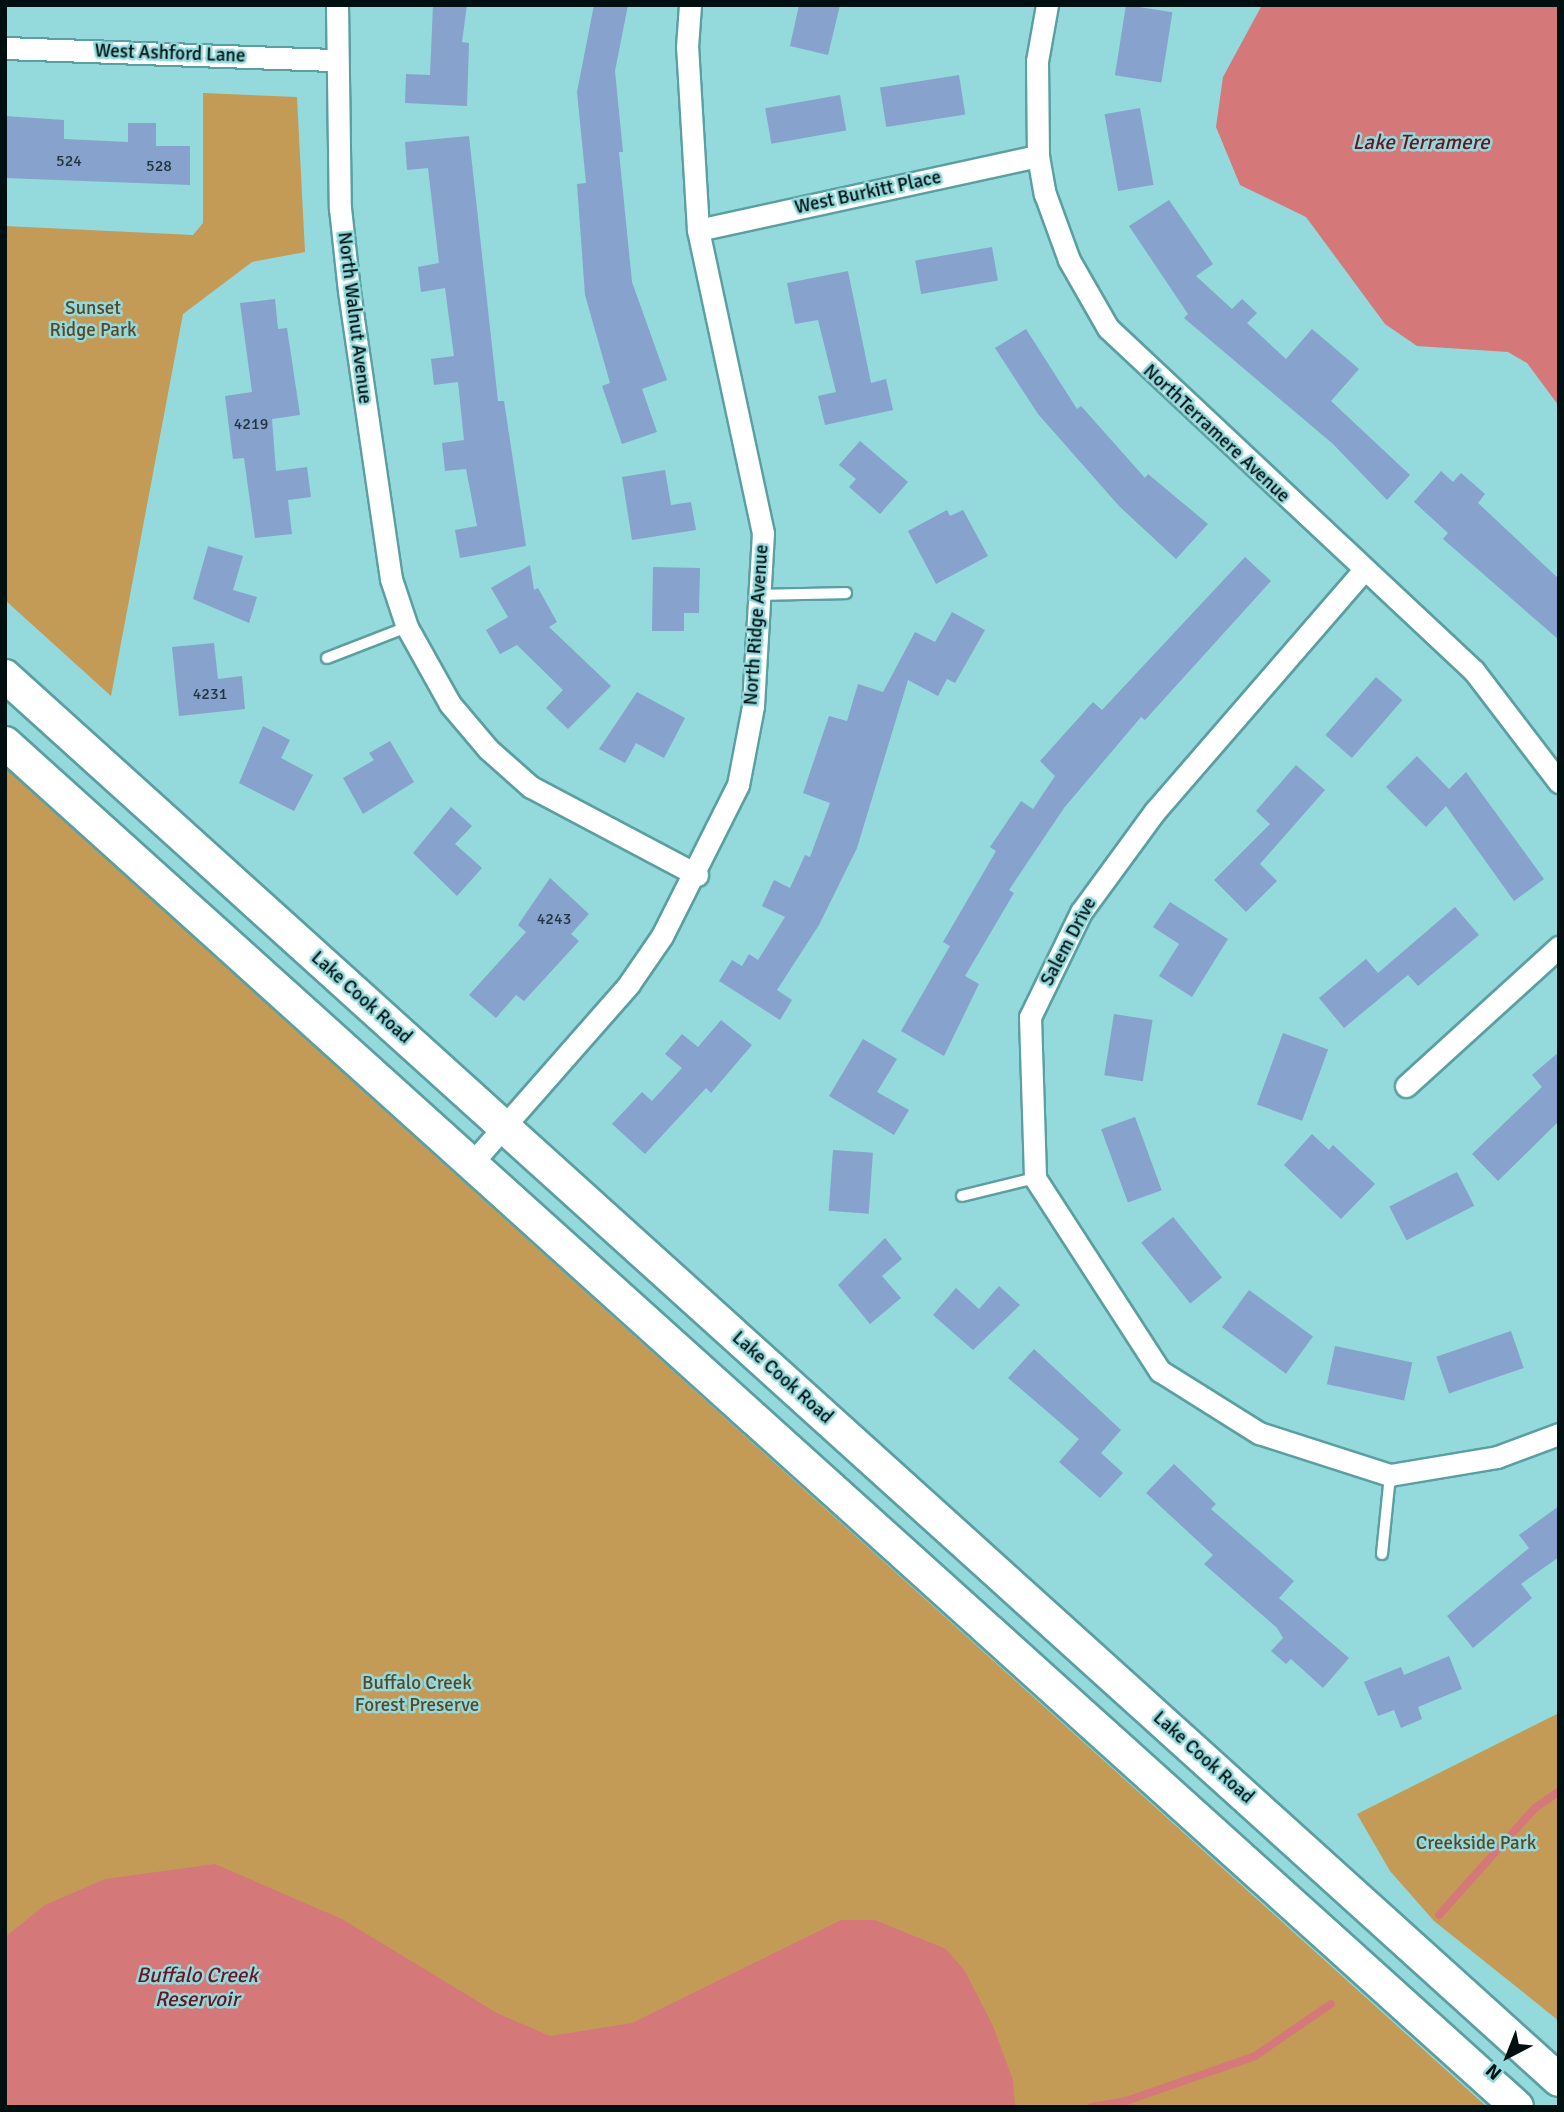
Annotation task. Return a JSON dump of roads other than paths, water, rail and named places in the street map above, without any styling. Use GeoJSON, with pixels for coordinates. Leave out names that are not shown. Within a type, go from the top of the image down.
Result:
{"type":"FeatureCollection","features":[{"type":"Feature","properties":{"kind":"main road","name":"Lake Cook Road"},"geometry":{"type":"LineString","coordinates":[[5,676],[1559,2080]]}},
{"type":"Feature","properties":{"kind":"main road"},"geometry":{"type":"LineString","coordinates":[[5,743],[1517,2107]]}},
{"type":"Feature","properties":{"kind":"street","name":"North Walnut Avenue"},"geometry":{"type":"LineString","coordinates":[[337,5],[335,60],[348,291],[389,566],[407,627],[450,704],[488,749],[531,787],[697,876]]}},
{"type":"Feature","properties":{"kind":"street","name":"North Ridge Avenue"},"geometry":{"type":"LineString","coordinates":[[472,1163],[629,984],[697,876],[738,785],[753,706],[763,533],[698,230],[687,47],[690,5]]}},
{"type":"Feature","properties":{"kind":"street","name":"NorthTerramere Avenue"},"geometry":{"type":"LineString","coordinates":[[1047,5],[1037,61],[1038,156],[1069,260],[1108,328],[1363,571],[1474,671],[1559,782]]}},
{"type":"Feature","properties":{"kind":"street","name":"West Ashford Lane"},"geometry":{"type":"LineString","coordinates":[[5,48],[335,60]]}},
{"type":"Feature","properties":{"kind":"street","name":"West Burkitt Place"},"geometry":{"type":"LineString","coordinates":[[698,230],[1038,156]]}},
{"type":"Feature","properties":{"kind":"street","name":"Salem Drive"},"geometry":{"type":"LineString","coordinates":[[1035,1178],[1030,1017],[1080,912],[1156,811],[1363,571]]}},
{"type":"Feature","properties":{"kind":"street"},"geometry":{"type":"LineString","coordinates":[[1406,1086],[1559,947]]}},
{"type":"Feature","properties":{"kind":"street"},"geometry":{"type":"LineString","coordinates":[[1035,1178],[1160,1371],[1259,1433],[1390,1475],[1497,1457],[1559,1434]]}},
{"type":"Feature","properties":{"kind":"lane"},"geometry":{"type":"LineString","coordinates":[[760,595],[846,593]]}},
{"type":"Feature","properties":{"kind":"lane"},"geometry":{"type":"LineString","coordinates":[[327,658],[407,627]]}},
{"type":"Feature","properties":{"kind":"lane"},"geometry":{"type":"LineString","coordinates":[[962,1196],[1035,1178]]}},
{"type":"Feature","properties":{"kind":"lane"},"geometry":{"type":"LineString","coordinates":[[1382,1554],[1390,1475]]}},
{"type":"Feature","properties":{"kind":"water","name":"Lake Terramere"},"geometry":{"type":"Polygon","coordinates":[[[1262,5],[1559,5],[1559,406],[1527,363],[1508,352],[1417,346],[1385,324],[1306,217],[1240,185],[1216,127],[1223,77],[1262,5]]]}},
{"type":"Feature","properties":{"kind":"water","name":"Buffalo Creek Reservoir"},"geometry":{"type":"Polygon","coordinates":[[[215,1864],[342,1919],[497,2013],[550,2036],[632,2023],[841,1920],[875,1920],[946,1949],[965,1971],[993,2026],[1013,2080],[1015,2107],[5,2107],[5,1937],[45,1905],[105,1879],[215,1864]]]}},
{"type":"Feature","properties":{"kind":"waterway"},"geometry":{"type":"LineString","coordinates":[[1439,1915],[1535,1808],[1559,1791]]}},
{"type":"Feature","properties":{"kind":"waterway"},"geometry":{"type":"LineString","coordinates":[[1092,2107],[1126,2101],[1255,2056],[1331,2004]]}},
{"type":"Feature","properties":{"kind":"park label","name":"Sunset Ridge Park"},"geometry":{"type":"Point","coordinates":[93,320]}},
{"type":"Feature","properties":{"kind":"park label","name":"Buffalo Creek Forest Preserve"},"geometry":{"type":"Point","coordinates":[417,1695]}},
{"type":"Feature","properties":{"kind":"park label","name":"Creekside Park"},"geometry":{"type":"Point","coordinates":[1476,1844]}}]}
